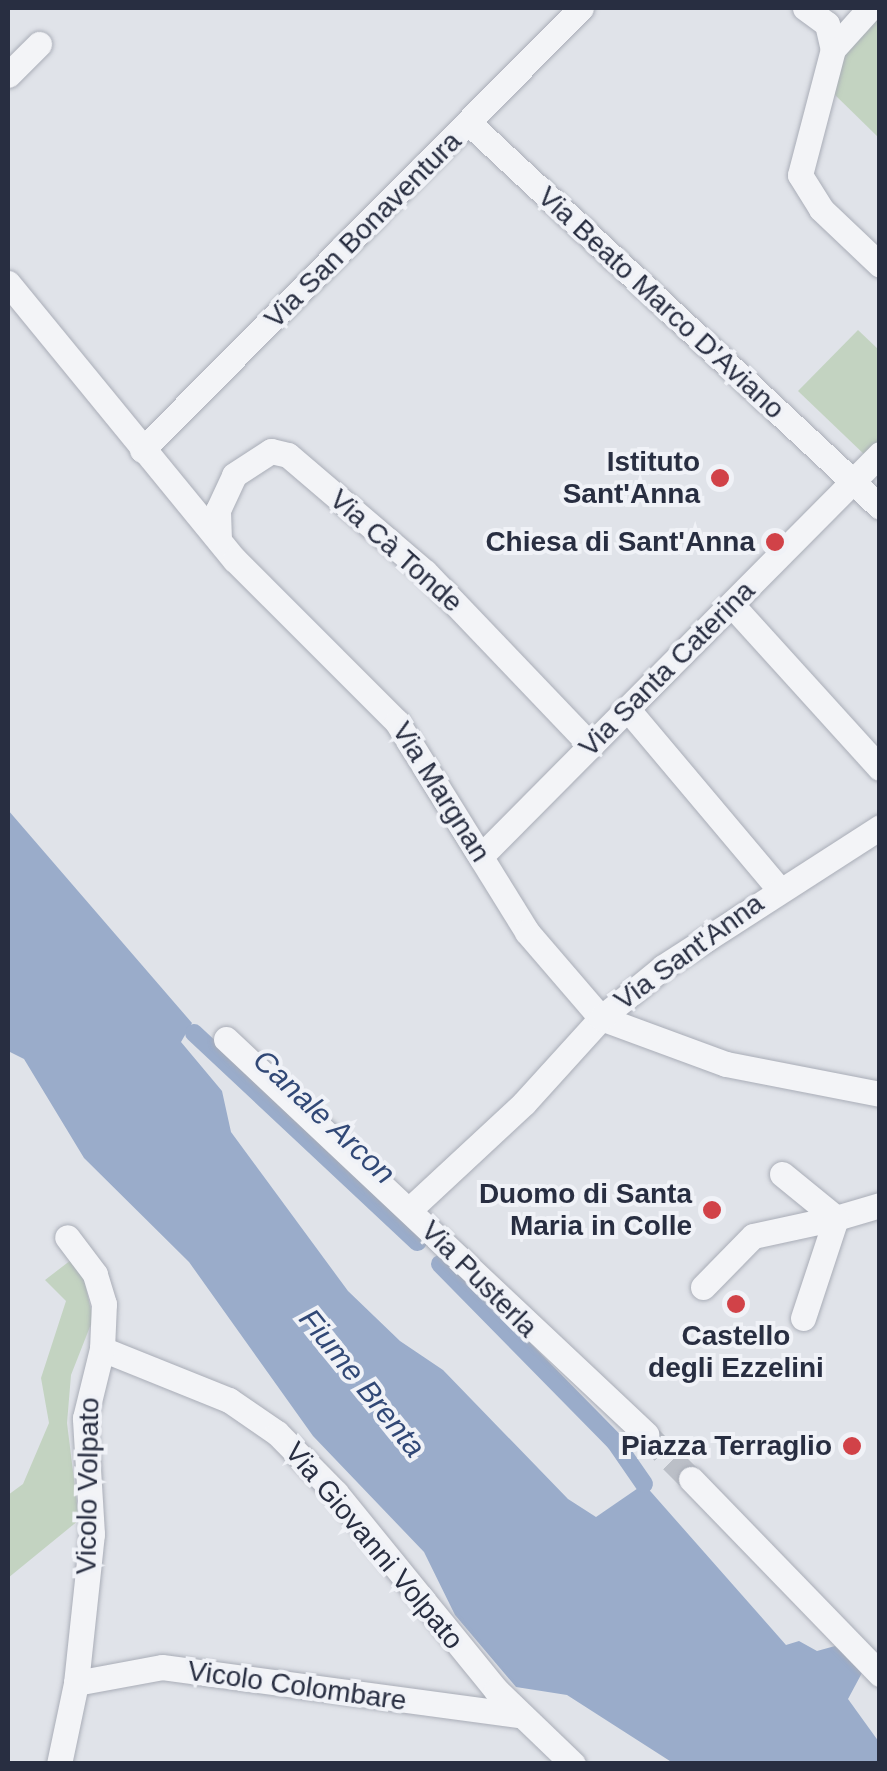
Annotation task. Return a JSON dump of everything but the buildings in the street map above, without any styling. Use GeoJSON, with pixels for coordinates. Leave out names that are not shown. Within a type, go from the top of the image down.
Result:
{"type":"FeatureCollection","features":[{"type":"Feature","properties":{"kind":"street","name":"Via San Bonaventura"},"geometry":{"type":"LineString","coordinates":[[142,450],[581,8]]}},
{"type":"Feature","properties":{"kind":"street"},"geometry":{"type":"LineString","coordinates":[[805,8],[828,24],[833,49]]}},
{"type":"Feature","properties":{"kind":"street"},"geometry":{"type":"LineString","coordinates":[[870,8],[833,49],[800,162],[802,182],[880,265]]}},
{"type":"Feature","properties":{"kind":"street"},"geometry":{"type":"LineString","coordinates":[[8,75],[40,44]]}},
{"type":"Feature","properties":{"kind":"street","name":"Via Beato Marco D'Aviano"},"geometry":{"type":"LineString","coordinates":[[469,123],[853,484]]}},
{"type":"Feature","properties":{"kind":"street","name":"Via Margnan"},"geometry":{"type":"LineString","coordinates":[[8,283],[220,540],[398,722],[527,932],[601,1018]]}},
{"type":"Feature","properties":{"kind":"street","name":"Via Cà Tonde"},"geometry":{"type":"LineString","coordinates":[[220,540],[218,510],[234,475],[271,451],[288,455],[425,572],[591,746]]}},
{"type":"Feature","properties":{"kind":"street","name":"Via Santa Caterina"},"geometry":{"type":"LineString","coordinates":[[482,855],[630,712],[880,454]]}},
{"type":"Feature","properties":{"kind":"street"},"geometry":{"type":"LineString","coordinates":[[853,484],[880,507]]}},
{"type":"Feature","properties":{"kind":"street"},"geometry":{"type":"LineString","coordinates":[[732,605],[880,768]]}},
{"type":"Feature","properties":{"kind":"street","name":"Via Sant'Anna"},"geometry":{"type":"LineString","coordinates":[[630,712],[778,888]]}},
{"type":"Feature","properties":{"kind":"street","name":"Via Sant'Anna"},"geometry":{"type":"LineString","coordinates":[[409,1210],[524,1103],[601,1018],[778,888],[880,827]]}},
{"type":"Feature","properties":{"kind":"street"},"geometry":{"type":"LineString","coordinates":[[601,1018],[726,1064],[880,1094]]}},
{"type":"Feature","properties":{"kind":"street","name":"Via Pusterla"},"geometry":{"type":"LineString","coordinates":[[226,1039],[646,1434]]}},
{"type":"Feature","properties":{"kind":"street"},"geometry":{"type":"LineString","coordinates":[[782,1174],[836,1218]]}},
{"type":"Feature","properties":{"kind":"street"},"geometry":{"type":"LineString","coordinates":[[703,1287],[753,1236],[880,1205]]}},
{"type":"Feature","properties":{"kind":"street"},"geometry":{"type":"LineString","coordinates":[[803,1318],[836,1218]]}},
{"type":"Feature","properties":{"kind":"street"},"geometry":{"type":"LineString","coordinates":[[66,1237],[95,1274],[104,1304],[102,1350]]}},
{"type":"Feature","properties":{"kind":"street","name":"Vicolo Volpato"},"geometry":{"type":"LineString","coordinates":[[59,1764],[76,1683],[92,1534],[85,1418],[102,1350]]}},
{"type":"Feature","properties":{"kind":"street","name":"Via Giovanni Volpato"},"geometry":{"type":"LineString","coordinates":[[102,1350],[229,1400],[277,1432],[336,1493],[519,1714],[571,1757]]}},
{"type":"Feature","properties":{"kind":"street"},"geometry":{"type":"LineString","coordinates":[[691,1478],[880,1674]]}},
{"type":"Feature","properties":{"kind":"street","name":"Vicolo Colombare"},"geometry":{"type":"LineString","coordinates":[[76,1683],[162,1667],[519,1714]]}},
{"type":"Feature","properties":{"kind":"green space"},"geometry":{"type":"Polygon","coordinates":[[[879,8],[879,138],[832,92],[840,51],[879,8]]]}},
{"type":"Feature","properties":{"kind":"green space"},"geometry":{"type":"Polygon","coordinates":[[[858,330],[879,350],[879,446],[868,458],[798,391],[858,330]]]}},
{"type":"Feature","properties":{"kind":"green space"},"geometry":{"type":"Polygon","coordinates":[[[71,1260],[84,1279],[93,1319],[71,1375],[67,1423],[79,1520],[8,1578],[8,1495],[23,1484],[49,1423],[41,1378],[66,1301],[45,1280],[71,1260]]]}},
{"type":"Feature","properties":{"kind":"water","name":"Fiume Brenta"},"geometry":{"type":"Polygon","coordinates":[[[8,810],[192,1023],[181,1042],[222,1091],[231,1132],[348,1291],[400,1341],[443,1370],[568,1499],[596,1517],[644,1484],[786,1645],[799,1641],[817,1651],[835,1646],[863,1671],[848,1699],[879,1742],[879,1763],[673,1763],[567,1695],[516,1687],[455,1615],[424,1552],[313,1436],[189,1262],[84,1158],[24,1059],[8,1051],[8,810]]]}},
{"type":"Feature","properties":{"kind":"waterway","name":"Canale Arcon"},"geometry":{"type":"LineString","coordinates":[[194,1033],[417,1242]]}},
{"type":"Feature","properties":{"kind":"waterway","name":"Canale Arcon"},"geometry":{"type":"LineString","coordinates":[[440,1264],[615,1442],[644,1484]]}},
{"type":"Feature","properties":{"kind":"tunnel"},"geometry":{"type":"LineString","coordinates":[[646,1434],[691,1479]]}},
{"type":"Feature","properties":{"kind":"place","name":"Istituto Sant'Anna"},"geometry":{"type":"Point","coordinates":[720,478]}},
{"type":"Feature","properties":{"kind":"place","name":"Chiesa di Sant'Anna"},"geometry":{"type":"Point","coordinates":[775,542]}},
{"type":"Feature","properties":{"kind":"place","name":"Duomo di Santa Maria in Colle"},"geometry":{"type":"Point","coordinates":[712,1210]}},
{"type":"Feature","properties":{"kind":"place","name":"Castello degli Ezzelini"},"geometry":{"type":"Point","coordinates":[736,1304]}},
{"type":"Feature","properties":{"kind":"place","name":"Piazza Terraglio"},"geometry":{"type":"Point","coordinates":[852,1446]}}]}
